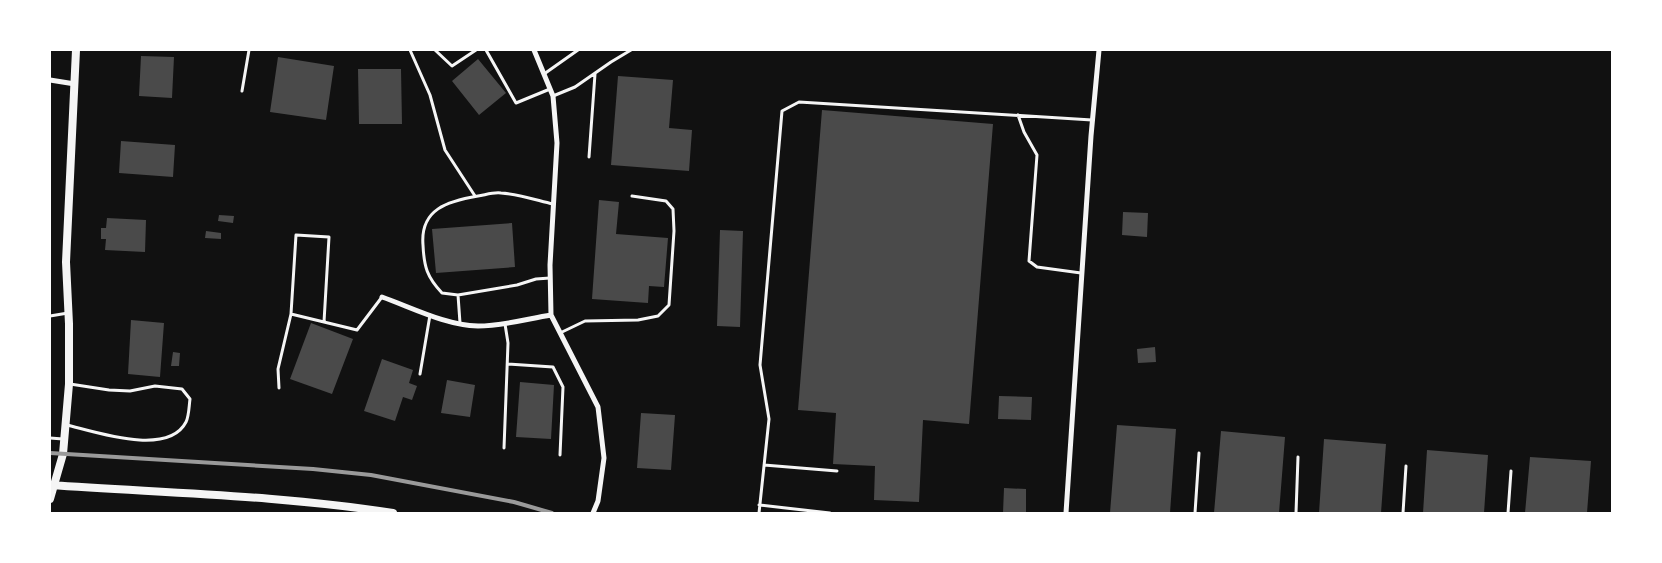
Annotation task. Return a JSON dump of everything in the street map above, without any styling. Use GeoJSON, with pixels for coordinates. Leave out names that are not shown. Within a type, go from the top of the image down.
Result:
{"type":"FeatureCollection","features":[{"type":"Feature","properties":{"kind":"street"},"geometry":{"type":"LineString","coordinates":[[50,499],[52,485],[63,454],[69,384],[66,236],[76,50]]}},
{"type":"Feature","properties":{"kind":"street"},"geometry":{"type":"LineString","coordinates":[[534,50],[553,96],[557,143],[550,278],[550,315],[598,407],[604,458],[598,501],[593,513]]}},
{"type":"Feature","properties":{"kind":"street"},"geometry":{"type":"LineString","coordinates":[[1066,513],[1099,50]]}},
{"type":"Feature","properties":{"kind":"street"},"geometry":{"type":"LineString","coordinates":[[50,80],[75,84]]}},
{"type":"Feature","properties":{"kind":"street"},"geometry":{"type":"LineString","coordinates":[[382,297],[446,320],[478,326],[550,315]]}},
{"type":"Feature","properties":{"kind":"street"},"geometry":{"type":"LineString","coordinates":[[52,485],[224,495],[393,513]]}},
{"type":"Feature","properties":{"kind":"lane"},"geometry":{"type":"LineString","coordinates":[[242,91],[249,50]]}},
{"type":"Feature","properties":{"kind":"lane"},"geometry":{"type":"LineString","coordinates":[[410,50],[430,95],[446,150],[475,196]]}},
{"type":"Feature","properties":{"kind":"lane"},"geometry":{"type":"LineString","coordinates":[[435,50],[452,66],[476,50]]}},
{"type":"Feature","properties":{"kind":"lane"},"geometry":{"type":"LineString","coordinates":[[486,50],[516,103],[550,89]]}},
{"type":"Feature","properties":{"kind":"lane"},"geometry":{"type":"LineString","coordinates":[[544,74],[578,50]]}},
{"type":"Feature","properties":{"kind":"lane"},"geometry":{"type":"LineString","coordinates":[[553,96],[575,87],[631,50]]}},
{"type":"Feature","properties":{"kind":"lane"},"geometry":{"type":"LineString","coordinates":[[589,157],[595,73]]}},
{"type":"Feature","properties":{"kind":"lane"},"geometry":{"type":"LineString","coordinates":[[758,513],[769,419],[760,365],[782,111],[799,102],[1093,120]]}},
{"type":"Feature","properties":{"kind":"lane"},"geometry":{"type":"LineString","coordinates":[[1018,115],[1024,132],[1037,156],[1029,261],[1037,267],[1082,273]]}},
{"type":"Feature","properties":{"kind":"lane"},"geometry":{"type":"LineString","coordinates":[[550,278],[458,294],[442,293],[431,282],[424,264],[422,234],[426,221],[435,210],[460,199],[499,192],[554,204]]}},
{"type":"Feature","properties":{"kind":"lane"},"geometry":{"type":"LineString","coordinates":[[560,333],[585,321],[638,320],[658,316],[668,304],[674,232],[673,209],[666,201],[632,196]]}},
{"type":"Feature","properties":{"kind":"lane"},"geometry":{"type":"LineString","coordinates":[[279,388],[278,368],[291,313],[296,236],[329,238],[324,322]]}},
{"type":"Feature","properties":{"kind":"lane"},"geometry":{"type":"LineString","coordinates":[[458,294],[460,323]]}},
{"type":"Feature","properties":{"kind":"lane"},"geometry":{"type":"LineString","coordinates":[[291,313],[357,330],[382,297]]}},
{"type":"Feature","properties":{"kind":"lane"},"geometry":{"type":"LineString","coordinates":[[50,316],[69,313]]}},
{"type":"Feature","properties":{"kind":"lane"},"geometry":{"type":"LineString","coordinates":[[420,374],[430,314]]}},
{"type":"Feature","properties":{"kind":"lane"},"geometry":{"type":"LineString","coordinates":[[504,323],[508,343],[504,448]]}},
{"type":"Feature","properties":{"kind":"lane"},"geometry":{"type":"LineString","coordinates":[[508,364],[553,367],[562,386],[560,454]]}},
{"type":"Feature","properties":{"kind":"lane"},"geometry":{"type":"LineString","coordinates":[[65,424],[107,435],[145,440],[165,439],[176,433],[186,421],[190,399],[182,389],[155,386],[130,391],[69,384]]}},
{"type":"Feature","properties":{"kind":"lane"},"geometry":{"type":"LineString","coordinates":[[50,438],[64,439]]}},
{"type":"Feature","properties":{"kind":"lane"},"geometry":{"type":"LineString","coordinates":[[1195,513],[1199,453]]}},
{"type":"Feature","properties":{"kind":"lane"},"geometry":{"type":"LineString","coordinates":[[1296,513],[1298,456]]}},
{"type":"Feature","properties":{"kind":"lane"},"geometry":{"type":"LineString","coordinates":[[764,464],[837,472]]}},
{"type":"Feature","properties":{"kind":"lane"},"geometry":{"type":"LineString","coordinates":[[1403,513],[1406,466]]}},
{"type":"Feature","properties":{"kind":"lane"},"geometry":{"type":"LineString","coordinates":[[1508,513],[1511,471]]}},
{"type":"Feature","properties":{"kind":"lane"},"geometry":{"type":"LineString","coordinates":[[759,505],[830,513]]}},
{"type":"Feature","properties":{"kind":"building"},"geometry":{"type":"Polygon","coordinates":[[[141,56],[174,57],[172,98],[139,96],[141,56]]]}},
{"type":"Feature","properties":{"kind":"building"},"geometry":{"type":"Polygon","coordinates":[[[278,57],[334,66],[326,120],[270,112],[278,57]]]}},
{"type":"Feature","properties":{"kind":"building"},"geometry":{"type":"Polygon","coordinates":[[[478,59],[506,93],[479,115],[452,81],[478,59]]]}},
{"type":"Feature","properties":{"kind":"building"},"geometry":{"type":"Polygon","coordinates":[[[358,69],[401,69],[402,124],[359,124],[358,69]]]}},
{"type":"Feature","properties":{"kind":"building"},"geometry":{"type":"Polygon","coordinates":[[[618,76],[673,80],[669,128],[692,130],[689,171],[611,165],[618,76]]]}},
{"type":"Feature","properties":{"kind":"building"},"geometry":{"type":"Polygon","coordinates":[[[822,110],[993,124],[969,424],[923,420],[919,502],[874,500],[875,466],[833,464],[836,413],[798,410],[822,110]]]}},
{"type":"Feature","properties":{"kind":"building"},"geometry":{"type":"Polygon","coordinates":[[[121,141],[175,145],[173,177],[119,173],[121,141]]]}},
{"type":"Feature","properties":{"kind":"building"},"geometry":{"type":"Polygon","coordinates":[[[599,200],[619,202],[616,234],[668,238],[664,287],[649,286],[648,303],[592,299],[599,200]]]}},
{"type":"Feature","properties":{"kind":"building"},"geometry":{"type":"Polygon","coordinates":[[[1123,212],[1148,213],[1147,237],[1122,235],[1123,212]]]}},
{"type":"Feature","properties":{"kind":"building"},"geometry":{"type":"Polygon","coordinates":[[[219,215],[234,216],[233,223],[218,221],[219,215]]]}},
{"type":"Feature","properties":{"kind":"building"},"geometry":{"type":"Polygon","coordinates":[[[107,218],[146,220],[145,252],[105,250],[106,239],[101,239],[101,228],[106,228],[107,218]]]}},
{"type":"Feature","properties":{"kind":"building"},"geometry":{"type":"Polygon","coordinates":[[[512,223],[515,267],[436,273],[432,229],[512,223]]]}},
{"type":"Feature","properties":{"kind":"building"},"geometry":{"type":"Polygon","coordinates":[[[720,230],[743,231],[740,327],[717,326],[720,230]]]}},
{"type":"Feature","properties":{"kind":"building"},"geometry":{"type":"Polygon","coordinates":[[[206,231],[221,233],[221,239],[205,238],[206,231]]]}},
{"type":"Feature","properties":{"kind":"building"},"geometry":{"type":"Polygon","coordinates":[[[131,320],[164,323],[160,377],[128,374],[131,320]]]}},
{"type":"Feature","properties":{"kind":"building"},"geometry":{"type":"Polygon","coordinates":[[[311,323],[353,339],[332,394],[290,379],[311,323]]]}},
{"type":"Feature","properties":{"kind":"building"},"geometry":{"type":"Polygon","coordinates":[[[1155,347],[1156,362],[1138,363],[1137,349],[1155,347]]]}},
{"type":"Feature","properties":{"kind":"building"},"geometry":{"type":"Polygon","coordinates":[[[173,352],[180,353],[179,366],[171,366],[173,352]]]}},
{"type":"Feature","properties":{"kind":"building"},"geometry":{"type":"Polygon","coordinates":[[[382,359],[413,370],[409,383],[417,386],[412,400],[403,397],[395,421],[364,411],[382,359]]]}},
{"type":"Feature","properties":{"kind":"building"},"geometry":{"type":"Polygon","coordinates":[[[447,380],[475,385],[470,417],[441,413],[447,380]]]}},
{"type":"Feature","properties":{"kind":"building"},"geometry":{"type":"Polygon","coordinates":[[[520,382],[554,385],[551,439],[516,437],[520,382]]]}},
{"type":"Feature","properties":{"kind":"building"},"geometry":{"type":"Polygon","coordinates":[[[999,396],[1032,397],[1031,420],[998,419],[999,396]]]}},
{"type":"Feature","properties":{"kind":"building"},"geometry":{"type":"Polygon","coordinates":[[[641,413],[675,415],[671,470],[637,468],[641,413]]]}},
{"type":"Feature","properties":{"kind":"building"},"geometry":{"type":"Polygon","coordinates":[[[1117,425],[1176,429],[1170,513],[1110,513],[1117,425]]]}},
{"type":"Feature","properties":{"kind":"building"},"geometry":{"type":"Polygon","coordinates":[[[1221,431],[1285,437],[1279,513],[1214,513],[1221,431]]]}},
{"type":"Feature","properties":{"kind":"building"},"geometry":{"type":"Polygon","coordinates":[[[1324,439],[1386,444],[1381,513],[1319,513],[1324,439]]]}},
{"type":"Feature","properties":{"kind":"building"},"geometry":{"type":"Polygon","coordinates":[[[1427,450],[1488,455],[1484,513],[1423,513],[1427,450]]]}},
{"type":"Feature","properties":{"kind":"building"},"geometry":{"type":"Polygon","coordinates":[[[1530,457],[1591,461],[1587,513],[1525,513],[1530,457]]]}},
{"type":"Feature","properties":{"kind":"building"},"geometry":{"type":"Polygon","coordinates":[[[1004,488],[1026,489],[1026,513],[1003,513],[1004,488]]]}},
{"type":"Feature","properties":{"kind":"railway"},"geometry":{"type":"LineString","coordinates":[[50,453],[313,469],[371,475],[514,502],[552,513]]}}]}
